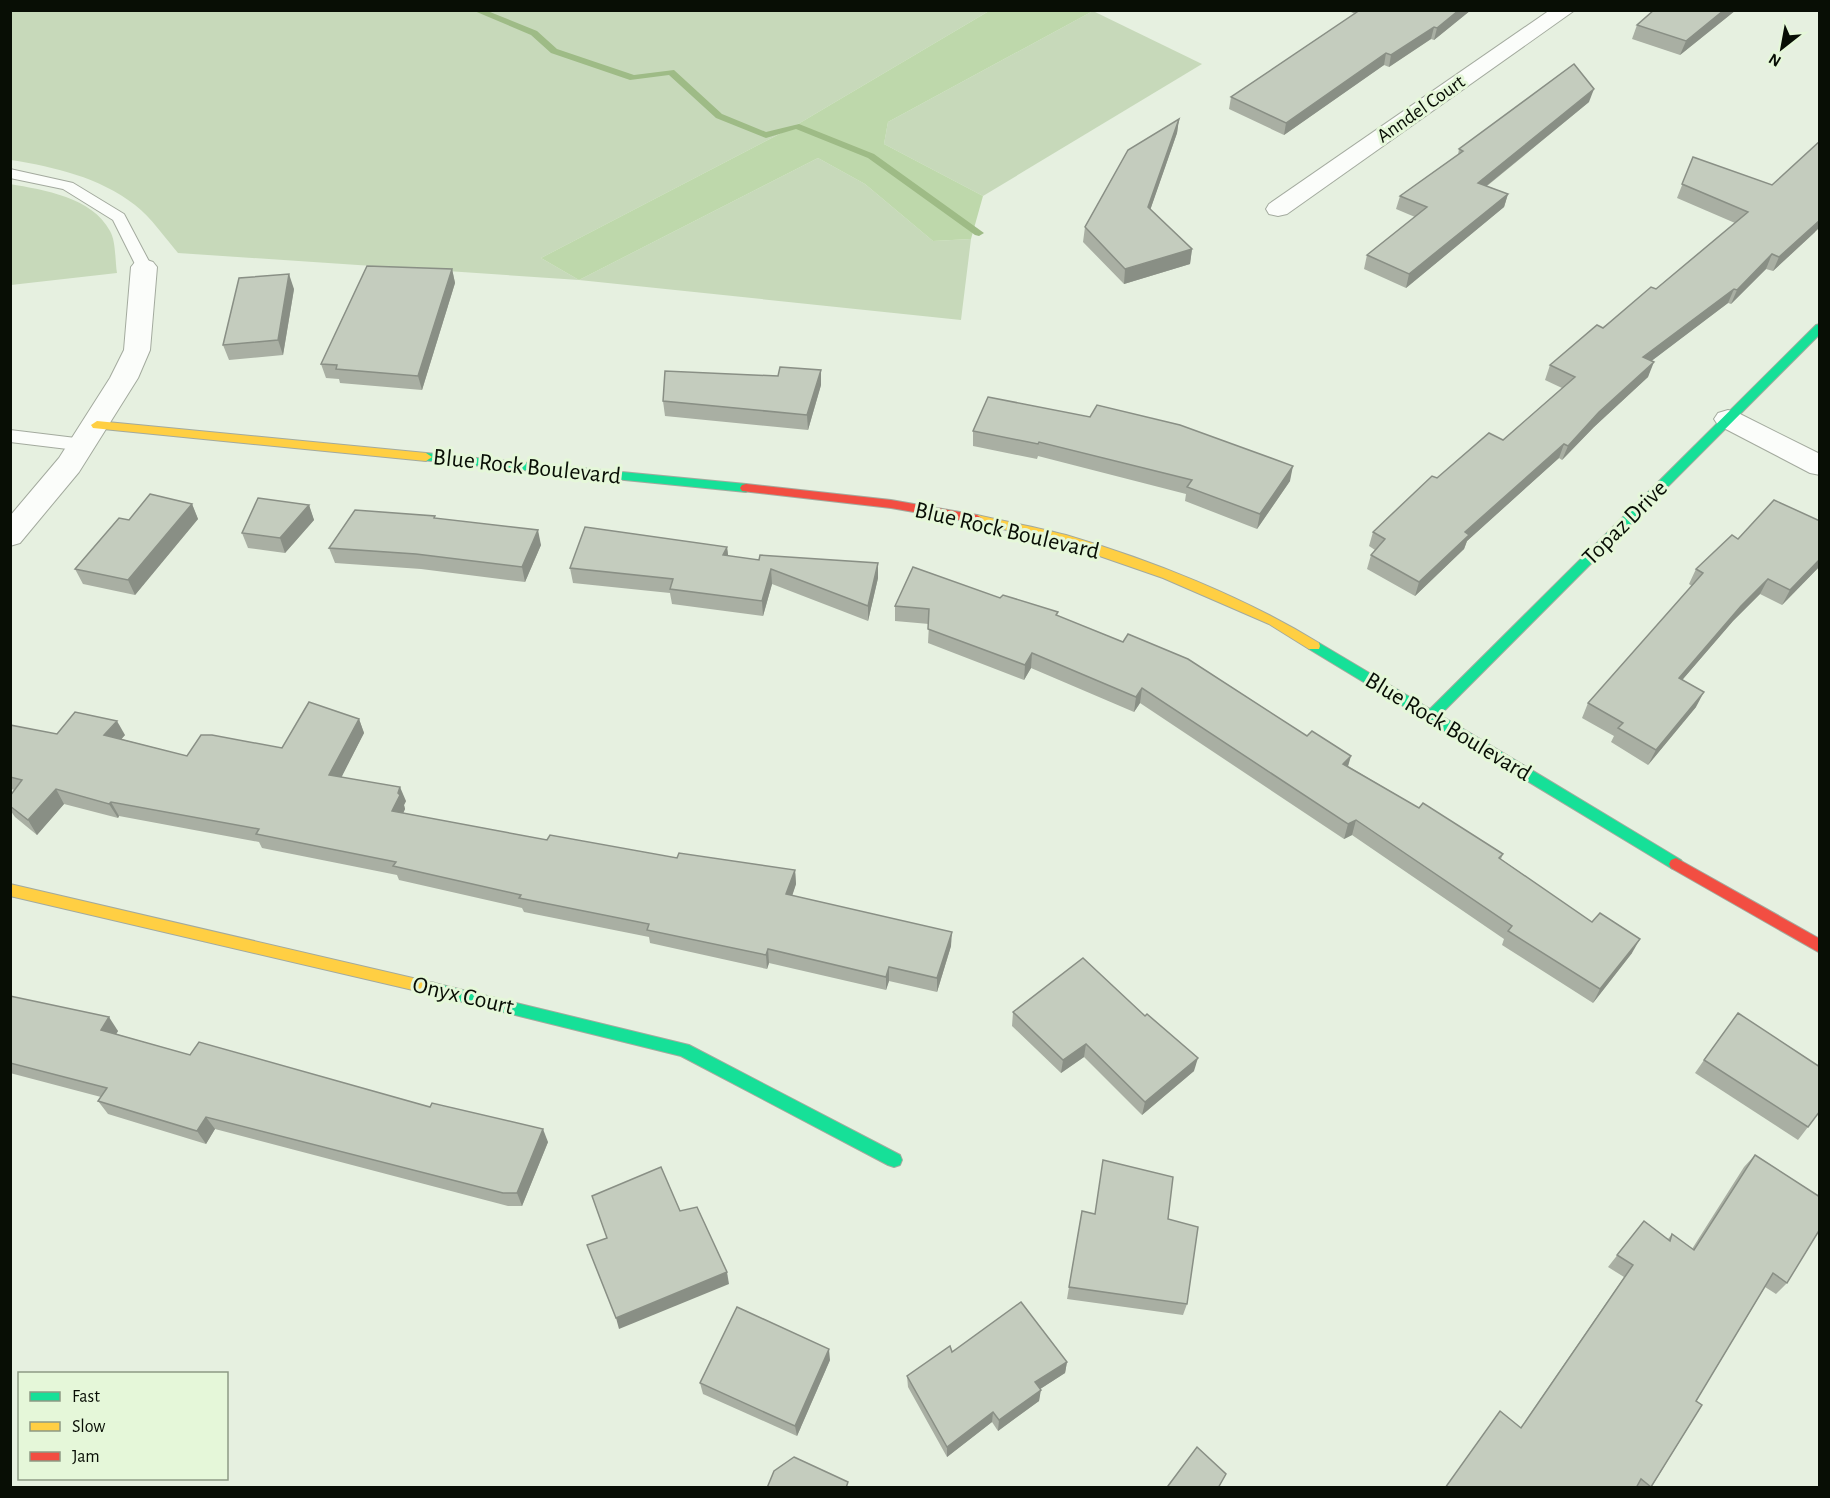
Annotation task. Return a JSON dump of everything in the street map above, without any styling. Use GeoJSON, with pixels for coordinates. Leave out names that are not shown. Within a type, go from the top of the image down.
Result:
{"type":"FeatureCollection","features":[{"type":"Feature","properties":{"kind":"street","name":"Anndel Court"},"geometry":{"type":"LineString","coordinates":[[1278,209],[1564,10]]}},
{"type":"Feature","properties":{"kind":"street"},"geometry":{"type":"LineString","coordinates":[[10,536],[56,484],[90,435],[137,350],[144,267]]}},
{"type":"Feature","properties":{"kind":"street","name":"Topaz Drive"},"geometry":{"type":"LineString","coordinates":[[1430,717],[1820,327]]}},
{"type":"Feature","properties":{"kind":"street"},"geometry":{"type":"LineString","coordinates":[[1728,420],[1820,466]]}},
{"type":"Feature","properties":{"kind":"street","name":"Blue Rock Boulevard"},"geometry":{"type":"LineString","coordinates":[[90,435],[835,497],[950,513],[1064,539],[1167,575],[1273,621],[1624,834],[1820,947]]}},
{"type":"Feature","properties":{"kind":"street","name":"Onyx Court"},"geometry":{"type":"LineString","coordinates":[[10,890],[557,1018],[684,1050],[894,1160]]}},
{"type":"Feature","properties":{"kind":"lane"},"geometry":{"type":"LineString","coordinates":[[10,173],[68,186],[119,217],[144,267]]}},
{"type":"Feature","properties":{"kind":"lane"},"geometry":{"type":"LineString","coordinates":[[10,436],[90,435]]}},
{"type":"Feature","properties":{"kind":"green space"},"geometry":{"type":"Polygon","coordinates":[[[11,11],[989,11],[793,127],[541,258],[579,280],[178,253],[141,210],[121,195],[76,175],[11,160],[11,11]]]}},
{"type":"Feature","properties":{"kind":"green space"},"geometry":{"type":"Polygon","coordinates":[[[989,11],[1093,11],[888,122],[884,144],[983,196],[971,239],[933,241],[865,184],[818,158],[579,280],[541,258],[793,127],[989,11]]]}},
{"type":"Feature","properties":{"kind":"green space"},"geometry":{"type":"Polygon","coordinates":[[[1093,11],[1202,64],[983,196],[884,144],[888,122],[1093,11]]]}},
{"type":"Feature","properties":{"kind":"green space"},"geometry":{"type":"Polygon","coordinates":[[[818,158],[865,184],[933,241],[971,239],[961,320],[579,280],[818,158]]]}},
{"type":"Feature","properties":{"kind":"green space"},"geometry":{"type":"Polygon","coordinates":[[[10,184],[66,197],[92,210],[102,219],[112,235],[117,273],[11,285],[10,184]]]}},
{"type":"Feature","properties":{"kind":"building"},"geometry":{"type":"Polygon","coordinates":[[[1360,10],[1459,10],[1437,28],[1434,27],[1391,55],[1386,53],[1286,123],[1231,97],[1360,10]]]}},
{"type":"Feature","properties":{"kind":"building"},"geometry":{"type":"Polygon","coordinates":[[[1654,10],[1724,10],[1686,41],[1637,25],[1654,10]]]}},
{"type":"Feature","properties":{"kind":"building"},"geometry":{"type":"Polygon","coordinates":[[[1574,64],[1594,89],[1478,183],[1508,194],[1409,274],[1367,255],[1427,207],[1400,196],[1463,151],[1459,149],[1574,64]]]}},
{"type":"Feature","properties":{"kind":"building"},"geometry":{"type":"Polygon","coordinates":[[[1179,119],[1148,207],[1192,249],[1125,269],[1085,227],[1128,150],[1179,119]]]}},
{"type":"Feature","properties":{"kind":"building"},"geometry":{"type":"Polygon","coordinates":[[[1820,141],[1820,220],[1779,257],[1772,254],[1737,290],[1734,289],[1643,357],[1654,362],[1599,412],[1568,446],[1564,444],[1465,532],[1469,535],[1419,582],[1371,555],[1385,539],[1373,532],[1432,476],[1437,478],[1489,433],[1503,440],[1575,377],[1550,365],[1597,325],[1603,328],[1651,287],[1656,289],[1748,212],[1682,184],[1693,157],[1772,185],[1820,141]]]}},
{"type":"Feature","properties":{"kind":"building"},"geometry":{"type":"Polygon","coordinates":[[[367,266],[452,269],[418,376],[336,369],[337,365],[321,364],[367,266]]]}},
{"type":"Feature","properties":{"kind":"building"},"geometry":{"type":"Polygon","coordinates":[[[289,274],[278,340],[223,345],[239,278],[289,274]]]}},
{"type":"Feature","properties":{"kind":"building"},"geometry":{"type":"Polygon","coordinates":[[[780,367],[821,370],[807,415],[663,401],[665,371],[778,376],[780,367]]]}},
{"type":"Feature","properties":{"kind":"building"},"geometry":{"type":"Polygon","coordinates":[[[988,397],[1090,417],[1097,405],[1180,425],[1293,466],[1260,514],[1187,487],[1192,480],[1039,442],[1038,444],[973,431],[988,397]]]}},
{"type":"Feature","properties":{"kind":"building"},"geometry":{"type":"Polygon","coordinates":[[[150,494],[192,504],[128,580],[75,569],[119,518],[129,520],[150,494]]]}},
{"type":"Feature","properties":{"kind":"building"},"geometry":{"type":"Polygon","coordinates":[[[258,498],[309,505],[280,538],[242,533],[258,498]]]}},
{"type":"Feature","properties":{"kind":"building"},"geometry":{"type":"Polygon","coordinates":[[[1774,500],[1820,521],[1820,559],[1790,590],[1768,579],[1741,606],[1679,678],[1704,692],[1656,750],[1618,728],[1623,723],[1588,703],[1703,573],[1696,569],[1732,535],[1738,539],[1774,500]]]}},
{"type":"Feature","properties":{"kind":"building"},"geometry":{"type":"Polygon","coordinates":[[[355,510],[435,516],[434,518],[538,530],[522,567],[416,554],[329,548],[355,510]]]}},
{"type":"Feature","properties":{"kind":"building"},"geometry":{"type":"Polygon","coordinates":[[[585,527],[727,547],[723,555],[759,560],[760,555],[878,563],[868,606],[771,569],[762,601],[670,589],[673,579],[570,568],[585,527]]]}},
{"type":"Feature","properties":{"kind":"building"},"geometry":{"type":"Polygon","coordinates":[[[913,567],[1000,598],[1003,595],[1058,612],[1056,615],[1123,642],[1128,634],[1188,659],[1307,736],[1312,731],[1351,756],[1343,764],[1419,808],[1423,803],[1503,854],[1499,858],[1592,922],[1600,913],[1640,939],[1600,989],[1508,931],[1512,926],[1356,820],[1348,824],[1142,688],[1136,697],[1032,653],[1025,665],[928,629],[929,609],[895,606],[913,567]]]}},
{"type":"Feature","properties":{"kind":"building"},"geometry":{"type":"Polygon","coordinates":[[[309,702],[359,719],[329,775],[400,787],[398,793],[400,795],[392,811],[547,840],[550,835],[677,858],[679,853],[795,870],[786,894],[952,932],[937,978],[889,967],[886,977],[768,949],[766,955],[647,930],[649,924],[519,898],[521,895],[393,866],[396,862],[256,834],[259,829],[111,802],[109,804],[56,789],[28,820],[10,806],[10,796],[22,780],[10,777],[10,725],[57,734],[75,712],[117,721],[104,735],[187,756],[201,735],[282,748],[309,702]]]}},
{"type":"Feature","properties":{"kind":"building"},"geometry":{"type":"Polygon","coordinates":[[[1083,958],[1145,1016],[1147,1014],[1198,1058],[1145,1102],[1086,1044],[1063,1060],[1013,1012],[1083,958]]]}},
{"type":"Feature","properties":{"kind":"building"},"geometry":{"type":"Polygon","coordinates":[[[10,996],[109,1017],[101,1030],[190,1055],[199,1042],[430,1107],[432,1103],[543,1129],[517,1193],[503,1193],[206,1117],[197,1131],[98,1101],[107,1088],[10,1063],[10,996]]]}},
{"type":"Feature","properties":{"kind":"building"},"geometry":{"type":"Polygon","coordinates":[[[1738,1013],[1820,1067],[1820,1111],[1808,1127],[1704,1060],[1738,1013]]]}},
{"type":"Feature","properties":{"kind":"building"},"geometry":{"type":"Polygon","coordinates":[[[1755,1155],[1820,1197],[1820,1229],[1787,1283],[1773,1273],[1696,1401],[1702,1405],[1651,1487],[1641,1479],[1636,1488],[1445,1488],[1500,1411],[1521,1428],[1633,1265],[1617,1255],[1644,1221],[1670,1241],[1672,1234],[1694,1250],[1755,1155]]]}},
{"type":"Feature","properties":{"kind":"building"},"geometry":{"type":"Polygon","coordinates":[[[1103,1160],[1173,1177],[1168,1219],[1198,1227],[1187,1304],[1069,1287],[1082,1211],[1095,1214],[1103,1160]]]}},
{"type":"Feature","properties":{"kind":"building"},"geometry":{"type":"Polygon","coordinates":[[[661,1167],[680,1211],[697,1207],[727,1272],[616,1318],[587,1245],[607,1238],[592,1196],[661,1167]]]}},
{"type":"Feature","properties":{"kind":"building"},"geometry":{"type":"Polygon","coordinates":[[[1021,1302],[1067,1362],[1035,1382],[1041,1390],[999,1420],[993,1412],[947,1447],[907,1376],[950,1346],[952,1352],[1021,1302]]]}},
{"type":"Feature","properties":{"kind":"building"},"geometry":{"type":"Polygon","coordinates":[[[737,1307],[829,1349],[795,1426],[700,1383],[737,1307]]]}},
{"type":"Feature","properties":{"kind":"building"},"geometry":{"type":"Polygon","coordinates":[[[1197,1447],[1226,1474],[1218,1488],[1170,1488],[1168,1486],[1197,1447]]]}},
{"type":"Feature","properties":{"kind":"building"},"geometry":{"type":"Polygon","coordinates":[[[794,1457],[848,1482],[846,1488],[767,1488],[774,1471],[794,1457]]]}},
{"type":"Feature","properties":{"kind":"waterway"},"geometry":{"type":"LineString","coordinates":[[476,10],[534,33],[554,51],[633,78],[671,72],[719,116],[766,135],[796,126],[871,156],[979,233]]}},
{"type":"Feature","properties":{"kind":"traffic: fast"},"geometry":{"type":"LineString","coordinates":[[1430,717],[1820,327]]}},
{"type":"Feature","properties":{"kind":"traffic: fast"},"geometry":{"type":"LineString","coordinates":[[426,457],[746,488]]}},
{"type":"Feature","properties":{"kind":"traffic: fast"},"geometry":{"type":"LineString","coordinates":[[1314,646],[1676,864]]}},
{"type":"Feature","properties":{"kind":"traffic: fast"},"geometry":{"type":"LineString","coordinates":[[430,988],[684,1050],[894,1160]]}},
{"type":"Feature","properties":{"kind":"traffic: slow"},"geometry":{"type":"LineString","coordinates":[[97,425],[426,457]]}},
{"type":"Feature","properties":{"kind":"traffic: slow"},"geometry":{"type":"LineString","coordinates":[[977,519],[1064,539],[1167,575],[1273,621],[1314,646]]}},
{"type":"Feature","properties":{"kind":"traffic: slow"},"geometry":{"type":"LineString","coordinates":[[10,890],[430,988]]}},
{"type":"Feature","properties":{"kind":"traffic: jam"},"geometry":{"type":"LineString","coordinates":[[746,488],[891,504],[977,519]]}},
{"type":"Feature","properties":{"kind":"traffic: jam"},"geometry":{"type":"LineString","coordinates":[[1676,864],[1820,947]]}}]}
